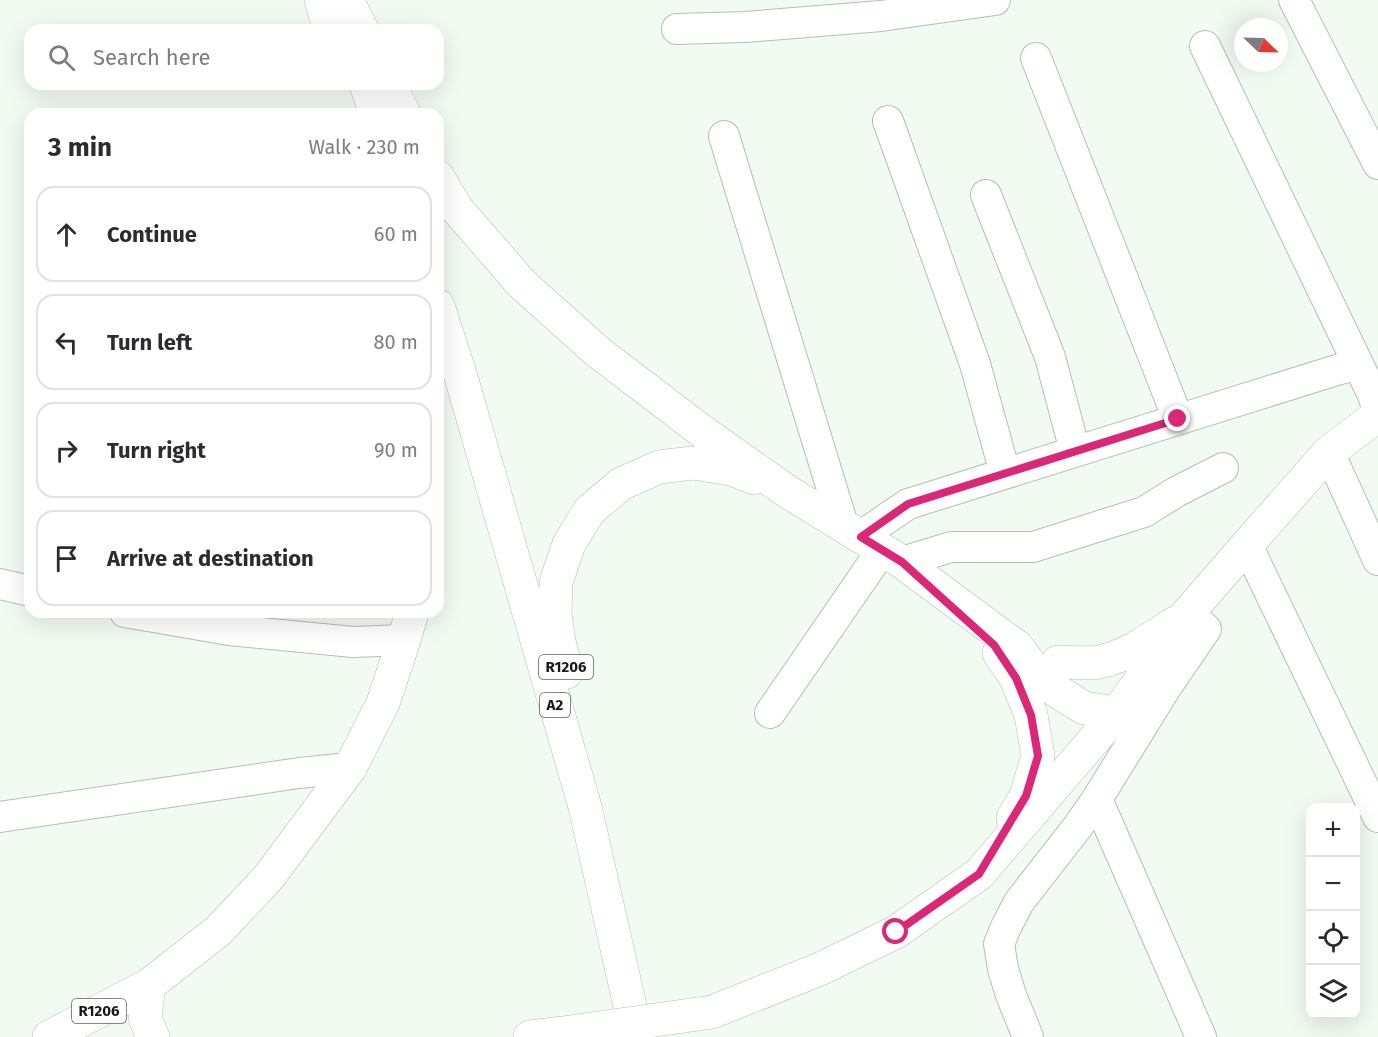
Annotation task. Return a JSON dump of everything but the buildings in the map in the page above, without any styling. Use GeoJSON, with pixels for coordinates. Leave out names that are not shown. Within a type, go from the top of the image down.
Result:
{"type":"FeatureCollection","features":[{"type":"Feature","properties":{"kind":"main road"},"geometry":{"type":"LineString","coordinates":[[321,0],[328,24]]}},
{"type":"Feature","properties":{"kind":"main road"},"geometry":{"type":"LineString","coordinates":[[339,0],[346,24]]}},
{"type":"Feature","properties":{"kind":"main road"},"geometry":{"type":"LineString","coordinates":[[347,0],[359,24]]}},
{"type":"Feature","properties":{"kind":"main road"},"geometry":{"type":"LineString","coordinates":[[349,90],[355,108]]}},
{"type":"Feature","properties":{"kind":"main road"},"geometry":{"type":"LineString","coordinates":[[368,90],[374,108]]}},
{"type":"Feature","properties":{"kind":"main road"},"geometry":{"type":"LineString","coordinates":[[392,90],[401,108]]}},
{"type":"Feature","properties":{"kind":"main road","name":"R1206"},"geometry":{"type":"LineString","coordinates":[[444,187],[456,208],[522,284],[598,352],[703,432],[785,489],[872,543],[1017,647],[1058,662],[1096,685],[1117,713]]}},
{"type":"Feature","properties":{"kind":"main road","name":"A2"},"geometry":{"type":"LineString","coordinates":[[444,325],[585,807],[637,1037]]}},
{"type":"Feature","properties":{"kind":"main road","name":"R1206"},"geometry":{"type":"LineString","coordinates":[[530,1037],[712,1012],[820,969],[896,932],[979,874],[1117,713],[1188,613],[1329,452],[1378,413]]}},
{"type":"Feature","properties":{"kind":"main road","name":"R1206"},"geometry":{"type":"LineString","coordinates":[[642,1037],[629,920],[559,642],[555,614],[556,582],[569,544],[589,511],[621,484],[659,467],[693,463],[731,469],[785,489]]}},
{"type":"Feature","properties":{"kind":"main road","name":"R1206"},"geometry":{"type":"LineString","coordinates":[[872,543],[994,645],[1016,678],[1031,715],[1038,756],[1026,796],[979,874]]}},
{"type":"Feature","properties":{"kind":"main road"},"geometry":{"type":"LineString","coordinates":[[1058,662],[1099,662],[1119,655],[1148,640],[1188,613]]}},
{"type":"Feature","properties":{"kind":"main road","name":"R1206"},"geometry":{"type":"LineString","coordinates":[[49,1037],[149,985],[218,932],[268,878],[350,768],[383,703],[408,626]]}},
{"type":"Feature","properties":{"kind":"main road"},"geometry":{"type":"LineString","coordinates":[[1017,647],[1044,682],[1084,708],[1117,713]]}},
{"type":"Feature","properties":{"kind":"main road","name":"R1206"},"geometry":{"type":"LineString","coordinates":[[149,985],[145,1018],[153,1037]]}},
{"type":"Feature","properties":{"kind":"street"},"geometry":{"type":"LineString","coordinates":[[677,29],[745,27],[869,17],[995,0]]}},
{"type":"Feature","properties":{"kind":"street"},"geometry":{"type":"LineString","coordinates":[[1294,0],[1378,164]]}},
{"type":"Feature","properties":{"kind":"street"},"geometry":{"type":"LineString","coordinates":[[1205,46],[1373,396],[1378,413]]}},
{"type":"Feature","properties":{"kind":"street"},"geometry":{"type":"LineString","coordinates":[[1036,58],[1178,419]]}},
{"type":"Feature","properties":{"kind":"street"},"geometry":{"type":"LineString","coordinates":[[888,121],[975,364],[1005,473]]}},
{"type":"Feature","properties":{"kind":"street"},"geometry":{"type":"LineString","coordinates":[[724,136],[872,543]]}},
{"type":"Feature","properties":{"kind":"street"},"geometry":{"type":"LineString","coordinates":[[986,195],[1050,357],[1075,451]]}},
{"type":"Feature","properties":{"kind":"street"},"geometry":{"type":"LineString","coordinates":[[770,713],[872,543],[908,504],[1358,365]]}},
{"type":"Feature","properties":{"kind":"street"},"geometry":{"type":"LineString","coordinates":[[1329,452],[1378,560]]}},
{"type":"Feature","properties":{"kind":"street"},"geometry":{"type":"LineString","coordinates":[[872,543],[951,547],[1033,547],[1143,512],[1223,468]]}},
{"type":"Feature","properties":{"kind":"street"},"geometry":{"type":"LineString","coordinates":[[1247,545],[1378,817]]}},
{"type":"Feature","properties":{"kind":"street"},"geometry":{"type":"LineString","coordinates":[[0,584],[24,590]]}},
{"type":"Feature","properties":{"kind":"street"},"geometry":{"type":"LineString","coordinates":[[1028,1037],[1011,995],[1003,969],[999,944],[1020,902],[1097,799],[1165,689],[1206,629],[1188,613]]}},
{"type":"Feature","properties":{"kind":"street"},"geometry":{"type":"LineString","coordinates":[[159,618],[229,630],[353,642],[408,626]]}},
{"type":"Feature","properties":{"kind":"street"},"geometry":{"type":"LineString","coordinates":[[0,818],[299,773],[350,768]]}},
{"type":"Feature","properties":{"kind":"street"},"geometry":{"type":"LineString","coordinates":[[1097,799],[1201,1037]]}},
{"type":"Feature","properties":{"kind":"route"},"geometry":{"type":"LineString","coordinates":[[896,932],[979,874],[1026,796],[1038,756],[1031,715],[1016,678],[994,645],[902,562],[861,537],[908,504],[1178,419]]}}]}
